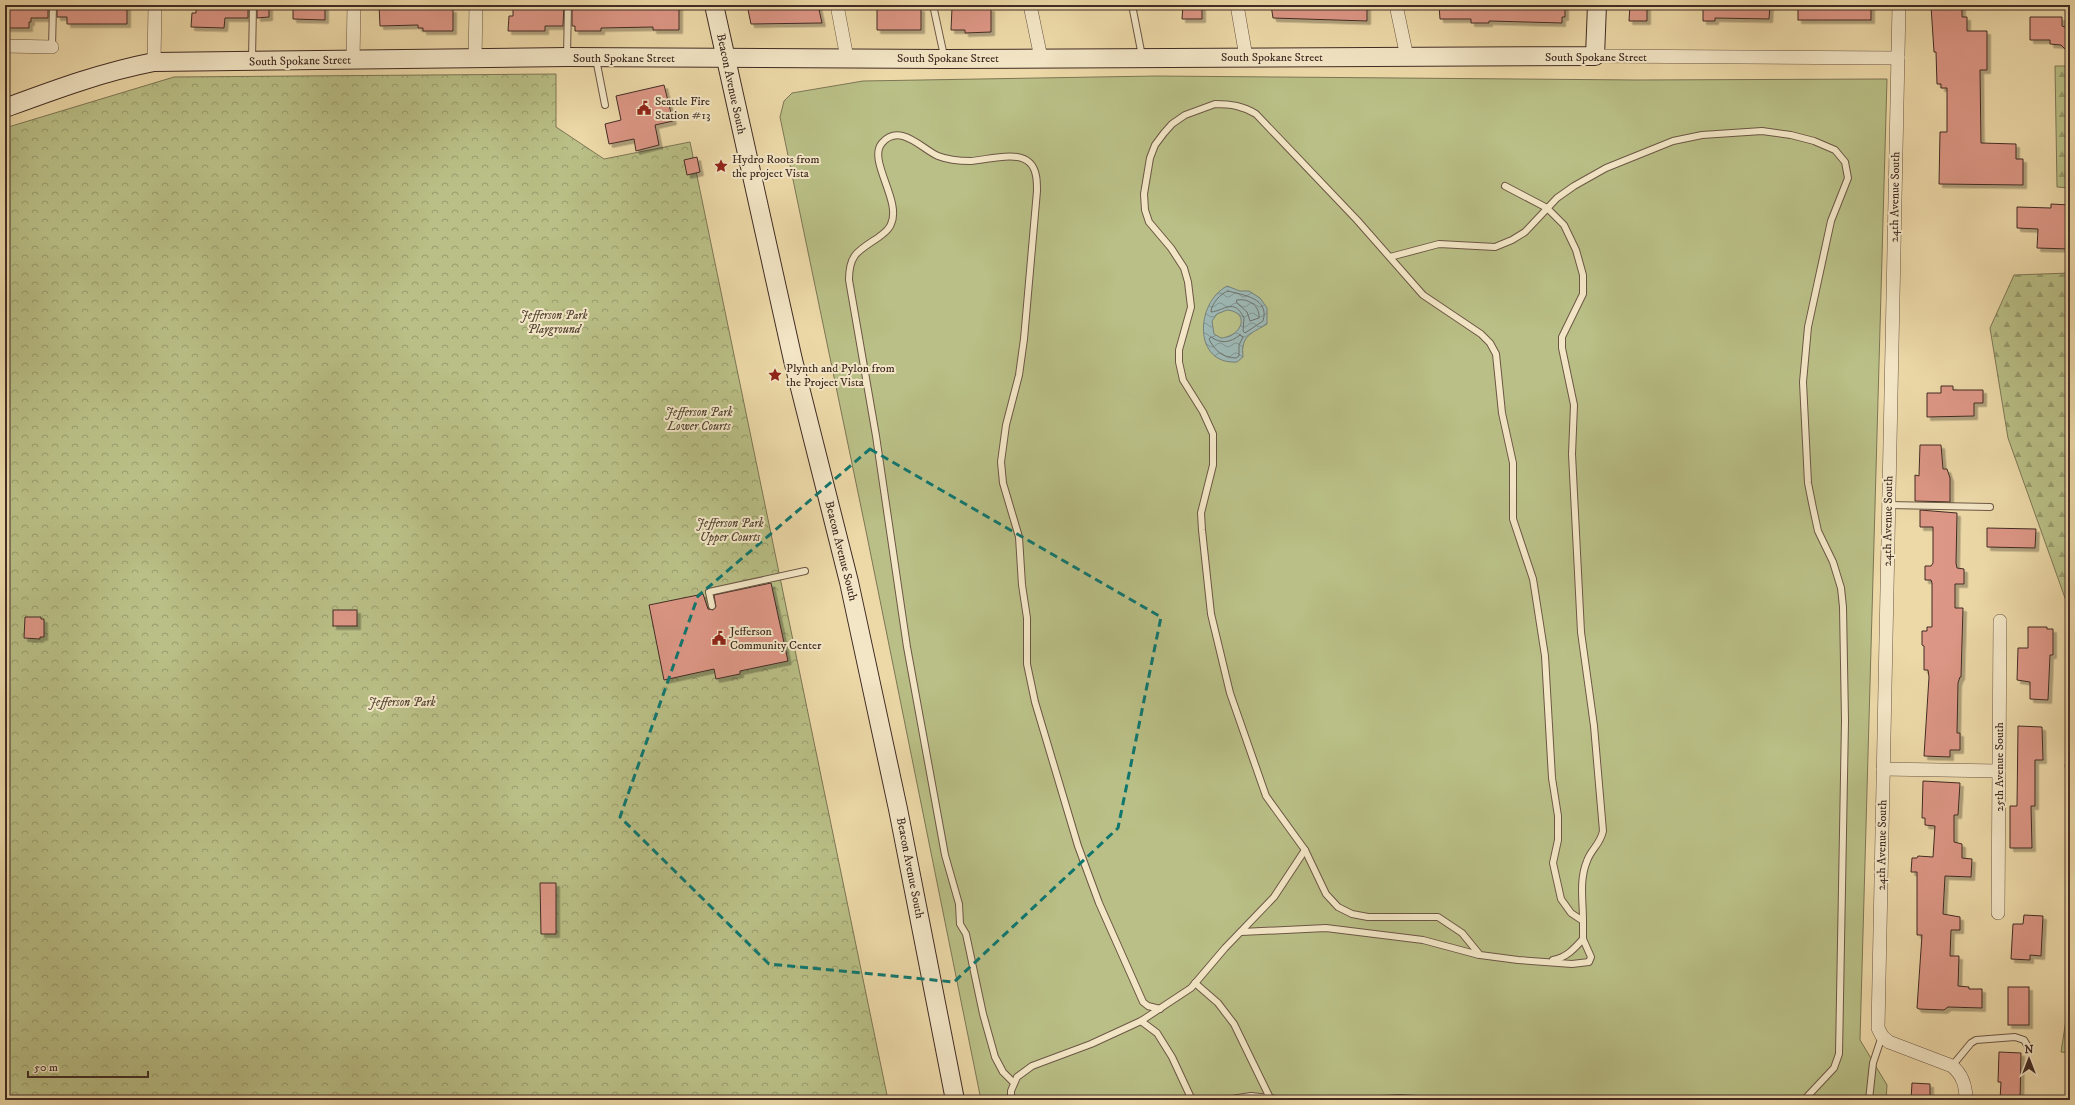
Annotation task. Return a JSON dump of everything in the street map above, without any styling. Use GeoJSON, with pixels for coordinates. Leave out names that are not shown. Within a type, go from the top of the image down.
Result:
{"type":"FeatureCollection","features":[{"type":"Feature","properties":{"kind":"main road","name":"Beacon Avenue South"},"geometry":{"type":"LineString","coordinates":[[714,5],[793,360],[851,590],[898,809],[955,1100]]}},
{"type":"Feature","properties":{"kind":"main road"},"geometry":{"type":"LineString","coordinates":[[1595,56],[1597,5]]}},
{"type":"Feature","properties":{"kind":"main road","name":"South Spokane Street"},"geometry":{"type":"LineString","coordinates":[[5,108],[75,83],[128,67],[154,62],[475,58],[1595,56]]}},
{"type":"Feature","properties":{"kind":"street"},"geometry":{"type":"LineString","coordinates":[[154,62],[155,5]]}},
{"type":"Feature","properties":{"kind":"street"},"geometry":{"type":"LineString","coordinates":[[353,60],[354,5]]}},
{"type":"Feature","properties":{"kind":"street"},"geometry":{"type":"LineString","coordinates":[[475,58],[476,5]]}},
{"type":"Feature","properties":{"kind":"street"},"geometry":{"type":"LineString","coordinates":[[837,5],[848,58]]}},
{"type":"Feature","properties":{"kind":"street"},"geometry":{"type":"LineString","coordinates":[[1030,5],[1041,58]]}},
{"type":"Feature","properties":{"kind":"street"},"geometry":{"type":"LineString","coordinates":[[1237,5],[1246,57]]}},
{"type":"Feature","properties":{"kind":"street"},"geometry":{"type":"LineString","coordinates":[[1396,5],[1407,57]]}},
{"type":"Feature","properties":{"kind":"street","name":"24th Avenue South"},"geometry":{"type":"LineString","coordinates":[[1882,1036],[1878,1028],[1899,5]]}},
{"type":"Feature","properties":{"kind":"street"},"geometry":{"type":"LineString","coordinates":[[5,46],[52,47]]}},
{"type":"Feature","properties":{"kind":"street","name":"South Spokane Street"},"geometry":{"type":"LineString","coordinates":[[1595,56],[1898,58]]}},
{"type":"Feature","properties":{"kind":"street","name":"25th Avenue South"},"geometry":{"type":"LineString","coordinates":[[1998,913],[2000,621]]}},
{"type":"Feature","properties":{"kind":"street"},"geometry":{"type":"LineString","coordinates":[[1883,769],[1999,771]]}},
{"type":"Feature","properties":{"kind":"street"},"geometry":{"type":"LineString","coordinates":[[1882,1036],[1889,1042],[1952,1066],[1960,1072],[1964,1080],[1966,1100]]}},
{"type":"Feature","properties":{"kind":"lane"},"geometry":{"type":"LineString","coordinates":[[52,47],[53,5]]}},
{"type":"Feature","properties":{"kind":"lane"},"geometry":{"type":"LineString","coordinates":[[252,61],[253,5]]}},
{"type":"Feature","properties":{"kind":"lane"},"geometry":{"type":"LineString","coordinates":[[567,58],[568,5]]}},
{"type":"Feature","properties":{"kind":"lane"},"geometry":{"type":"LineString","coordinates":[[933,5],[944,58]]}},
{"type":"Feature","properties":{"kind":"lane"},"geometry":{"type":"LineString","coordinates":[[1132,5],[1142,58]]}},
{"type":"Feature","properties":{"kind":"lane"},"geometry":{"type":"LineString","coordinates":[[596,58],[605,105]]}},
{"type":"Feature","properties":{"kind":"lane"},"geometry":{"type":"LineString","coordinates":[[1480,955],[1462,933],[1438,917],[1368,917],[1352,914],[1338,907],[1326,894],[1306,850],[1266,796],[1230,693],[1211,614],[1201,512],[1213,465],[1212,434],[1208,422],[1182,380],[1180,373],[1180,350],[1191,307],[1190,296],[1184,268],[1171,248],[1149,222],[1145,210],[1144,194],[1150,158],[1155,145],[1164,133],[1172,124],[1184,115],[1215,104],[1230,104],[1242,107],[1256,114],[1390,257],[1423,295],[1481,334],[1490,343],[1496,354],[1502,413],[1513,463],[1513,519],[1533,580],[1545,656],[1552,778],[1558,816],[1558,840],[1553,862],[1561,899],[1571,913],[1583,921]]}},
{"type":"Feature","properties":{"kind":"lane"},"geometry":{"type":"LineString","coordinates":[[1390,257],[1439,244],[1495,247],[1525,232],[1557,198],[1574,186],[1606,168],[1673,141],[1702,135],[1762,131],[1791,135],[1835,150],[1845,162],[1848,170],[1845,188],[1831,221],[1813,304],[1806,347],[1803,382],[1808,483],[1818,531],[1833,562],[1839,581],[1843,607],[1845,721],[1839,1054],[1834,1068],[1804,1100]]}},
{"type":"Feature","properties":{"kind":"lane"},"geometry":{"type":"LineString","coordinates":[[1014,1083],[1003,1072],[995,1057],[983,1014],[966,934],[960,924],[959,904],[946,861],[906,647],[876,436],[849,280],[850,262],[854,255],[891,226],[893,218],[892,199],[880,161],[879,149],[882,143],[888,138],[908,137],[937,156],[955,160],[970,161],[1014,157],[1025,159],[1034,168],[1037,191],[1024,339],[1019,375],[1006,425],[1001,462],[1003,483],[1019,536],[1022,585],[1028,618],[1028,664],[1035,702],[1078,846],[1099,903],[1143,1002],[1160,1009]]}},
{"type":"Feature","properties":{"kind":"lane"},"geometry":{"type":"LineString","coordinates":[[1241,932],[1326,928],[1423,940],[1500,959],[1583,964],[1589,962],[1591,957],[1583,938],[1582,884],[1588,857],[1601,840],[1603,831],[1594,726],[1581,632],[1572,454],[1574,405],[1562,348],[1562,337],[1583,294],[1583,275],[1576,250],[1564,225],[1547,208],[1505,186]]}},
{"type":"Feature","properties":{"kind":"lane"},"geometry":{"type":"LineString","coordinates":[[1889,504],[1990,507]]}},
{"type":"Feature","properties":{"kind":"lane"},"geometry":{"type":"LineString","coordinates":[[712,606],[709,592],[805,571]]}},
{"type":"Feature","properties":{"kind":"lane"},"geometry":{"type":"LineString","coordinates":[[1011,1100],[1014,1083],[1017,1077],[1032,1066],[1091,1044],[1141,1021],[1195,983],[1225,948],[1274,897],[1306,850]]}},
{"type":"Feature","properties":{"kind":"lane"},"geometry":{"type":"LineString","coordinates":[[1572,951],[1583,938]]}},
{"type":"Feature","properties":{"kind":"lane"},"geometry":{"type":"LineString","coordinates":[[1546,961],[1562,958],[1572,951],[1580,948],[1587,949]]}},
{"type":"Feature","properties":{"kind":"lane"},"geometry":{"type":"LineString","coordinates":[[1195,983],[1218,1003],[1234,1024],[1270,1098]]}},
{"type":"Feature","properties":{"kind":"lane"},"geometry":{"type":"LineString","coordinates":[[1141,1021],[1157,1033],[1172,1057],[1192,1100]]}},
{"type":"Feature","properties":{"kind":"lane"},"geometry":{"type":"LineString","coordinates":[[1869,1100],[1873,1063],[1882,1036]]}},
{"type":"Feature","properties":{"kind":"lane"},"geometry":{"type":"LineString","coordinates":[[1952,1066],[1970,1043],[1976,1040],[2015,1037],[2024,1040],[2027,1045]]}},
{"type":"Feature","properties":{"kind":"lane"},"geometry":{"type":"LineString","coordinates":[[1225,1100],[1251,1096],[1280,1100]]}},
{"type":"Feature","properties":{"kind":"lane"},"geometry":{"type":"LineString","coordinates":[[1352,1100],[1400,1098],[1435,1100]]}},
{"type":"Feature","properties":{"kind":"highlighted area"},"geometry":{"type":"Polygon","coordinates":[[[870,449],[1161,617],[1118,828],[954,982],[769,964],[620,817],[698,596],[870,449]]]}},
{"type":"Feature","properties":{"kind":"green space"},"geometry":{"type":"Polygon","coordinates":[[[2055,66],[2070,66],[2070,188],[2057,187],[2055,66]]]}},
{"type":"Feature","properties":{"kind":"green space","name":"Jefferson Park"},"geometry":{"type":"Polygon","coordinates":[[[556,74],[556,127],[604,159],[690,142],[888,1100],[5,1100],[5,128],[174,77],[556,74]]]}},
{"type":"Feature","properties":{"kind":"green space"},"geometry":{"type":"Polygon","coordinates":[[[1156,76],[1637,80],[1887,79],[1860,1040],[1887,1085],[1886,1100],[981,1100],[866,531],[780,117],[784,101],[792,93],[863,81],[1156,76]]]}},
{"type":"Feature","properties":{"kind":"green space"},"geometry":{"type":"Polygon","coordinates":[[[2070,273],[2070,612],[2008,438],[1990,328],[2014,275],[2070,273]]]}},
{"type":"Feature","properties":{"kind":"green space"},"geometry":{"type":"Polygon","coordinates":[[[2070,749],[2070,804],[2065,765],[2070,749]]]}},
{"type":"Feature","properties":{"kind":"green space"},"geometry":{"type":"Polygon","coordinates":[[[2070,994],[2070,1053],[2061,1052],[2070,994]]]}},
{"type":"Feature","properties":{"kind":"water"},"geometry":{"type":"Polygon","coordinates":[[[1227,286],[1240,291],[1249,291],[1260,298],[1267,308],[1267,324],[1252,333],[1246,339],[1243,348],[1243,357],[1237,362],[1223,360],[1212,354],[1206,344],[1204,318],[1209,305],[1216,294],[1227,286]],[[1227,310],[1217,314],[1212,321],[1214,334],[1221,338],[1229,336],[1239,329],[1241,319],[1239,315],[1227,310]]]}},
{"type":"Feature","properties":{"kind":"building"},"geometry":{"type":"Polygon","coordinates":[[[5,5],[48,5],[48,18],[31,18],[29,28],[5,28],[5,5]]]}},
{"type":"Feature","properties":{"kind":"building"},"geometry":{"type":"Polygon","coordinates":[[[57,5],[127,5],[127,24],[67,24],[67,17],[57,17],[57,5]]]}},
{"type":"Feature","properties":{"kind":"building"},"geometry":{"type":"Polygon","coordinates":[[[196,5],[248,6],[248,18],[225,18],[224,28],[191,27],[192,13],[196,13],[196,5]]]}},
{"type":"Feature","properties":{"kind":"building"},"geometry":{"type":"Polygon","coordinates":[[[293,5],[325,5],[325,20],[293,19],[293,5]]]}},
{"type":"Feature","properties":{"kind":"building"},"geometry":{"type":"Polygon","coordinates":[[[379,5],[418,5],[418,9],[453,9],[453,31],[423,31],[423,28],[418,28],[418,25],[380,26],[379,5]]]}},
{"type":"Feature","properties":{"kind":"building"},"geometry":{"type":"Polygon","coordinates":[[[554,5],[564,5],[563,26],[545,26],[545,31],[508,31],[509,16],[513,16],[513,7],[554,8],[554,5]]]}},
{"type":"Feature","properties":{"kind":"building"},"geometry":{"type":"Polygon","coordinates":[[[572,5],[679,5],[679,30],[653,30],[653,27],[601,28],[601,31],[575,31],[575,26],[572,26],[572,5]]]}},
{"type":"Feature","properties":{"kind":"building"},"geometry":{"type":"Polygon","coordinates":[[[747,5],[818,5],[822,23],[751,24],[747,5]]]}},
{"type":"Feature","properties":{"kind":"building"},"geometry":{"type":"Polygon","coordinates":[[[1183,5],[1202,5],[1202,19],[1182,19],[1183,5]]]}},
{"type":"Feature","properties":{"kind":"building"},"geometry":{"type":"Polygon","coordinates":[[[1271,5],[1367,5],[1367,21],[1273,18],[1271,5]]]}},
{"type":"Feature","properties":{"kind":"building"},"geometry":{"type":"Polygon","coordinates":[[[1439,5],[1565,5],[1565,17],[1562,17],[1562,23],[1489,21],[1489,23],[1471,23],[1471,19],[1440,19],[1439,5]]]}},
{"type":"Feature","properties":{"kind":"building"},"geometry":{"type":"Polygon","coordinates":[[[1630,5],[1647,5],[1647,21],[1629,21],[1630,5]]]}},
{"type":"Feature","properties":{"kind":"building"},"geometry":{"type":"Polygon","coordinates":[[[1703,5],[1770,5],[1769,19],[1715,18],[1715,21],[1703,21],[1703,5]]]}},
{"type":"Feature","properties":{"kind":"building"},"geometry":{"type":"Polygon","coordinates":[[[1798,5],[1871,5],[1871,20],[1798,20],[1798,5]]]}},
{"type":"Feature","properties":{"kind":"building"},"geometry":{"type":"Polygon","coordinates":[[[257,6],[269,7],[269,17],[257,18],[257,6]]]}},
{"type":"Feature","properties":{"kind":"building"},"geometry":{"type":"Polygon","coordinates":[[[1931,6],[1962,6],[1962,17],[1967,17],[1967,31],[1987,31],[1987,70],[1980,70],[1981,143],[2016,144],[2016,159],[2023,159],[2023,185],[1939,184],[1940,132],[1947,132],[1947,88],[1941,88],[1941,84],[1937,84],[1936,52],[1934,52],[1931,6]]]}},
{"type":"Feature","properties":{"kind":"building"},"geometry":{"type":"Polygon","coordinates":[[[921,8],[921,30],[877,30],[877,9],[921,8]]]}},
{"type":"Feature","properties":{"kind":"building"},"geometry":{"type":"Polygon","coordinates":[[[952,8],[991,8],[991,32],[965,33],[965,30],[951,30],[952,8]]]}},
{"type":"Feature","properties":{"kind":"building"},"geometry":{"type":"Polygon","coordinates":[[[2030,17],[2062,17],[2062,26],[2070,29],[2070,54],[2061,45],[2050,44],[2050,40],[2030,40],[2030,17]]]}},
{"type":"Feature","properties":{"kind":"building","name":"Seattle Fire Station #13"},"geometry":{"type":"Polygon","coordinates":[[[664,85],[673,121],[655,125],[659,145],[636,151],[634,139],[609,144],[605,124],[621,120],[616,96],[664,85]]]}},
{"type":"Feature","properties":{"kind":"building"},"geometry":{"type":"Polygon","coordinates":[[[697,157],[700,172],[687,175],[684,160],[697,157]]]}},
{"type":"Feature","properties":{"kind":"building"},"geometry":{"type":"Polygon","coordinates":[[[2051,204],[2070,205],[2070,249],[2037,248],[2038,229],[2017,228],[2017,207],[2051,208],[2051,204]]]}},
{"type":"Feature","properties":{"kind":"building"},"geometry":{"type":"Polygon","coordinates":[[[1941,386],[1953,386],[1953,390],[1983,390],[1983,403],[1974,403],[1974,416],[1927,417],[1927,393],[1941,393],[1941,386]]]}},
{"type":"Feature","properties":{"kind":"building"},"geometry":{"type":"Polygon","coordinates":[[[1920,445],[1941,445],[1943,469],[1947,469],[1950,478],[1950,502],[1915,501],[1915,475],[1919,476],[1920,445]]]}},
{"type":"Feature","properties":{"kind":"building"},"geometry":{"type":"Polygon","coordinates":[[[1920,510],[1957,513],[1956,563],[1957,568],[1964,569],[1964,584],[1955,584],[1955,608],[1963,608],[1961,677],[1958,683],[1957,733],[1960,733],[1960,750],[1950,750],[1950,757],[1924,756],[1929,677],[1928,670],[1924,670],[1924,646],[1922,645],[1922,631],[1927,631],[1927,627],[1932,627],[1932,583],[1931,580],[1925,580],[1925,566],[1931,566],[1933,563],[1933,527],[1920,527],[1920,510]]]}},
{"type":"Feature","properties":{"kind":"building"},"geometry":{"type":"Polygon","coordinates":[[[1987,528],[2036,529],[2035,548],[1987,547],[1987,528]]]}},
{"type":"Feature","properties":{"kind":"building","name":"Jefferson Community Center"},"geometry":{"type":"Polygon","coordinates":[[[771,583],[788,661],[740,671],[740,674],[716,679],[714,669],[664,680],[649,605],[703,594],[708,609],[713,610],[716,607],[714,595],[771,583]]]}},
{"type":"Feature","properties":{"kind":"building"},"geometry":{"type":"Polygon","coordinates":[[[333,610],[357,610],[357,626],[333,626],[333,610]]]}},
{"type":"Feature","properties":{"kind":"building"},"geometry":{"type":"Polygon","coordinates":[[[25,617],[41,617],[41,619],[44,619],[44,637],[40,637],[40,639],[24,638],[25,617]]]}},
{"type":"Feature","properties":{"kind":"building"},"geometry":{"type":"Polygon","coordinates":[[[2028,627],[2047,627],[2047,629],[2053,629],[2053,655],[2050,655],[2048,700],[2030,699],[2030,682],[2017,680],[2018,648],[2028,648],[2028,627]]]}},
{"type":"Feature","properties":{"kind":"building"},"geometry":{"type":"Polygon","coordinates":[[[2018,726],[2042,727],[2043,760],[2035,760],[2035,806],[2031,806],[2032,848],[2010,848],[2010,806],[2017,806],[2018,726]]]}},
{"type":"Feature","properties":{"kind":"building"},"geometry":{"type":"Polygon","coordinates":[[[1923,781],[1960,783],[1958,815],[1954,815],[1954,842],[1962,844],[1962,858],[1972,859],[1971,877],[1945,876],[1943,914],[1960,917],[1960,930],[1951,930],[1950,956],[1959,956],[1958,986],[1969,987],[1969,989],[1982,989],[1982,1008],[1948,1007],[1944,1010],[1917,1008],[1922,935],[1917,935],[1917,872],[1911,872],[1912,858],[1917,858],[1918,856],[1933,857],[1935,826],[1925,825],[1925,818],[1922,818],[1923,781]]]}},
{"type":"Feature","properties":{"kind":"building"},"geometry":{"type":"Polygon","coordinates":[[[540,883],[556,883],[556,934],[541,934],[540,883]]]}},
{"type":"Feature","properties":{"kind":"building"},"geometry":{"type":"Polygon","coordinates":[[[2024,915],[2043,916],[2041,956],[2030,955],[2030,960],[2011,959],[2013,924],[2023,924],[2024,915]]]}},
{"type":"Feature","properties":{"kind":"building"},"geometry":{"type":"Polygon","coordinates":[[[2008,987],[2029,987],[2029,1025],[2008,1025],[2008,987]]]}},
{"type":"Feature","properties":{"kind":"building"},"geometry":{"type":"Polygon","coordinates":[[[1999,1052],[2021,1053],[2020,1100],[2000,1100],[2001,1082],[1998,1082],[1999,1052]]]}},
{"type":"Feature","properties":{"kind":"building"},"geometry":{"type":"Polygon","coordinates":[[[1912,1083],[1930,1084],[1930,1100],[1911,1100],[1912,1083]]]}},
{"type":"Feature","properties":{"kind":"place","name":"Seattle Fire Station #13"},"geometry":{"type":"Point","coordinates":[644,108]}},
{"type":"Feature","properties":{"kind":"place","name":"Hydro Roots from the project Vista"},"geometry":{"type":"Point","coordinates":[721,166]}},
{"type":"Feature","properties":{"kind":"place","name":"Plynth and Pylon from the Project Vista"},"geometry":{"type":"Point","coordinates":[775,375]}},
{"type":"Feature","properties":{"kind":"place","name":"Jefferson Community Center"},"geometry":{"type":"Point","coordinates":[719,638]}},
{"type":"Feature","properties":{"kind":"park label","name":"Jefferson Park Playground"},"geometry":{"type":"Point","coordinates":[554,322]}},
{"type":"Feature","properties":{"kind":"park label","name":"Jefferson Park Lower Courts"},"geometry":{"type":"Point","coordinates":[699,419]}},
{"type":"Feature","properties":{"kind":"park label","name":"Jefferson Park Upper Courts"},"geometry":{"type":"Point","coordinates":[730,530]}}]}
